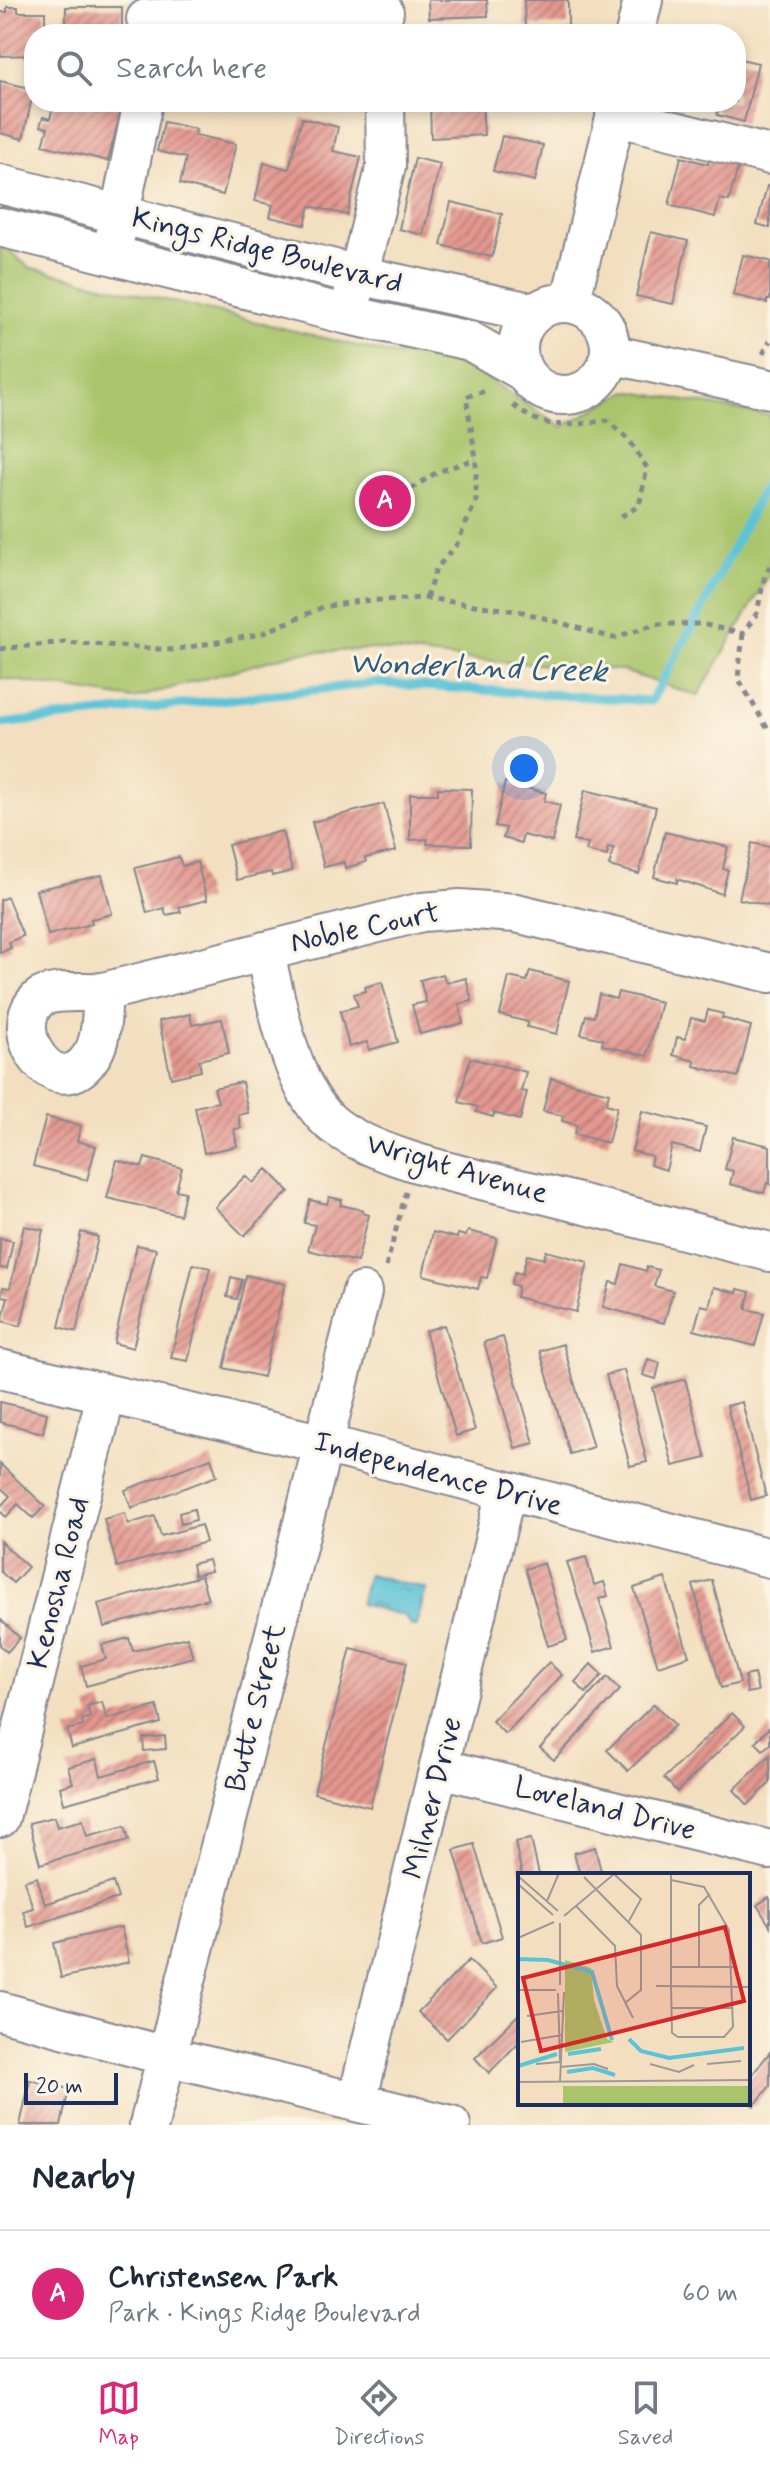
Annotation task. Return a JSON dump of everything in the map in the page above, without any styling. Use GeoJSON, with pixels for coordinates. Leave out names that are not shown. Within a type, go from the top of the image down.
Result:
{"type":"FeatureCollection","features":[{"type":"Feature","properties":{"kind":"street"},"geometry":{"type":"LineString","coordinates":[[637,24],[643,0]]}},
{"type":"Feature","properties":{"kind":"street"},"geometry":{"type":"LineString","coordinates":[[146,18],[384,15]]}},
{"type":"Feature","properties":{"kind":"street"},"geometry":{"type":"LineString","coordinates":[[111,256],[141,112]]}},
{"type":"Feature","properties":{"kind":"street"},"geometry":{"type":"LineString","coordinates":[[348,315],[386,166],[385,112]]}},
{"type":"Feature","properties":{"kind":"street"},"geometry":{"type":"LineString","coordinates":[[552,308],[584,307],[596,315],[610,339],[610,354],[598,380],[574,394],[560,395],[545,391],[508,374],[519,360],[520,334],[552,308],[616,112]]}},
{"type":"Feature","properties":{"kind":"street"},"geometry":{"type":"LineString","coordinates":[[627,112],[770,155]]}},
{"type":"Feature","properties":{"kind":"street","name":"Kings Ridge Boulevard"},"geometry":{"type":"LineString","coordinates":[[0,184],[358,275],[552,308]]}},
{"type":"Feature","properties":{"kind":"street","name":"Kings Ridge Boulevard"},"geometry":{"type":"LineString","coordinates":[[0,227],[348,315],[470,341],[508,374]]}},
{"type":"Feature","properties":{"kind":"street"},"geometry":{"type":"LineString","coordinates":[[610,354],[770,389]]}},
{"type":"Feature","properties":{"kind":"street","name":"Noble Court"},"geometry":{"type":"LineString","coordinates":[[103,992],[422,912],[460,909],[516,913],[770,973]]}},
{"type":"Feature","properties":{"kind":"street","name":"Wright Avenue"},"geometry":{"type":"LineString","coordinates":[[264,951],[303,1087],[324,1117],[354,1140],[413,1161],[770,1252]]}},
{"type":"Feature","properties":{"kind":"street","name":"Butte Street"},"geometry":{"type":"LineString","coordinates":[[149,2125],[362,1292]]}},
{"type":"Feature","properties":{"kind":"street","name":"Independence Drive"},"geometry":{"type":"LineString","coordinates":[[0,1369],[324,1444],[770,1558]]}},
{"type":"Feature","properties":{"kind":"street","name":"Kenosha Road"},"geometry":{"type":"LineString","coordinates":[[0,1818],[106,1395]]}},
{"type":"Feature","properties":{"kind":"street","name":"Milner Drive"},"geometry":{"type":"LineString","coordinates":[[357,2102],[506,1492]]}},
{"type":"Feature","properties":{"kind":"street","name":"Loveland Drive"},"geometry":{"type":"LineString","coordinates":[[440,1768],[770,1850]]}},
{"type":"Feature","properties":{"kind":"street"},"geometry":{"type":"LineString","coordinates":[[0,2011],[166,2056],[451,2125]]}},
{"type":"Feature","properties":{"kind":"path"},"geometry":{"type":"LineString","coordinates":[[426,598],[436,569],[457,544],[476,501],[476,459],[466,397],[508,374],[521,412],[552,426],[607,420],[630,441],[647,468],[639,506],[618,518]]}},
{"type":"Feature","properties":{"kind":"path"},"geometry":{"type":"LineString","coordinates":[[392,519],[405,493],[437,472],[476,459]]}},
{"type":"Feature","properties":{"kind":"path"},"geometry":{"type":"LineString","coordinates":[[770,566],[765,574],[757,613],[743,634],[738,678],[770,733]]}},
{"type":"Feature","properties":{"kind":"path"},"geometry":{"type":"LineString","coordinates":[[0,649],[65,642],[173,650],[261,634],[323,607],[359,601],[426,598],[523,612],[613,638],[656,624],[702,624],[743,634]]}},
{"type":"Feature","properties":{"kind":"path"},"geometry":{"type":"LineString","coordinates":[[362,1292],[381,1289],[413,1161]]}},
{"type":"Feature","properties":{"kind":"green space"},"geometry":{"type":"Polygon","coordinates":[[[0,248],[8,249],[28,267],[399,356],[406,346],[477,372],[562,427],[627,391],[770,415],[770,574],[698,696],[620,670],[463,659],[375,649],[296,653],[133,699],[0,678],[0,248]]]}},
{"type":"Feature","properties":{"kind":"water"},"geometry":{"type":"Polygon","coordinates":[[[368,1574],[426,1589],[416,1626],[410,1625],[405,1616],[360,1604],[368,1574]]]}},
{"type":"Feature","properties":{"kind":"building"},"geometry":{"type":"Polygon","coordinates":[[[428,0],[487,0],[488,16],[429,18],[428,0]]]}},
{"type":"Feature","properties":{"kind":"building"},"geometry":{"type":"Polygon","coordinates":[[[524,0],[568,0],[568,24],[525,24],[524,0]]]}},
{"type":"Feature","properties":{"kind":"building"},"geometry":{"type":"Polygon","coordinates":[[[7,7],[18,7],[18,12],[45,12],[45,24],[24,24],[24,55],[0,56],[0,12],[7,12],[7,7]]]}},
{"type":"Feature","properties":{"kind":"building"},"geometry":{"type":"Polygon","coordinates":[[[66,7],[122,7],[122,24],[66,24],[66,7]]]}},
{"type":"Feature","properties":{"kind":"building"},"geometry":{"type":"Polygon","coordinates":[[[746,60],[758,63],[744,122],[717,115],[718,112],[746,112],[746,60]]]}},
{"type":"Feature","properties":{"kind":"building"},"geometry":{"type":"Polygon","coordinates":[[[0,81],[24,87],[24,112],[29,112],[23,139],[0,133],[0,81]]]}},
{"type":"Feature","properties":{"kind":"building"},"geometry":{"type":"Polygon","coordinates":[[[52,112],[121,112],[108,161],[43,145],[48,128],[40,126],[43,117],[50,119],[52,112]]]}},
{"type":"Feature","properties":{"kind":"building"},"geometry":{"type":"Polygon","coordinates":[[[430,112],[483,112],[484,135],[431,138],[430,112]]]}},
{"type":"Feature","properties":{"kind":"building"},"geometry":{"type":"Polygon","coordinates":[[[302,118],[338,127],[333,151],[361,157],[347,215],[310,206],[305,225],[270,217],[273,205],[255,201],[264,163],[289,169],[302,118]]]}},
{"type":"Feature","properties":{"kind":"building"},"geometry":{"type":"Polygon","coordinates":[[[164,122],[196,129],[195,135],[236,144],[223,195],[180,184],[186,158],[157,151],[164,122]]]}},
{"type":"Feature","properties":{"kind":"building"},"geometry":{"type":"Polygon","coordinates":[[[502,136],[543,145],[535,181],[493,171],[502,136]]]}},
{"type":"Feature","properties":{"kind":"building"},"geometry":{"type":"Polygon","coordinates":[[[711,153],[740,160],[729,201],[720,199],[715,217],[669,205],[681,157],[708,164],[711,153]]]}},
{"type":"Feature","properties":{"kind":"building"},"geometry":{"type":"Polygon","coordinates":[[[415,158],[440,164],[423,235],[399,229],[415,158]]]}},
{"type":"Feature","properties":{"kind":"building"},"geometry":{"type":"Polygon","coordinates":[[[767,186],[770,186],[770,228],[757,224],[767,186]]]}},
{"type":"Feature","properties":{"kind":"building"},"geometry":{"type":"Polygon","coordinates":[[[451,202],[502,214],[492,257],[441,245],[451,202]]]}},
{"type":"Feature","properties":{"kind":"building"},"geometry":{"type":"Polygon","coordinates":[[[651,232],[688,241],[673,304],[636,296],[651,232]]]}},
{"type":"Feature","properties":{"kind":"building"},"geometry":{"type":"Polygon","coordinates":[[[743,255],[770,261],[770,300],[767,303],[733,295],[743,255]]]}},
{"type":"Feature","properties":{"kind":"building"},"geometry":{"type":"Polygon","coordinates":[[[505,782],[546,793],[544,801],[560,805],[552,842],[523,835],[521,843],[503,838],[506,828],[495,826],[505,782]]]}},
{"type":"Feature","properties":{"kind":"building"},"geometry":{"type":"Polygon","coordinates":[[[438,788],[472,789],[471,845],[427,844],[428,839],[410,840],[410,794],[438,794],[438,788]]]}},
{"type":"Feature","properties":{"kind":"building"},"geometry":{"type":"Polygon","coordinates":[[[585,790],[656,807],[639,874],[609,866],[614,848],[608,847],[607,856],[586,851],[588,844],[573,841],[585,790]]]}},
{"type":"Feature","properties":{"kind":"building"},"geometry":{"type":"Polygon","coordinates":[[[384,804],[396,851],[365,858],[366,862],[345,868],[344,862],[324,867],[312,822],[384,804]]]}},
{"type":"Feature","properties":{"kind":"building"},"geometry":{"type":"Polygon","coordinates":[[[282,831],[292,871],[272,876],[271,872],[237,880],[228,845],[282,831]]]}},
{"type":"Feature","properties":{"kind":"building"},"geometry":{"type":"Polygon","coordinates":[[[665,832],[728,847],[723,869],[728,870],[722,894],[677,879],[677,883],[654,877],[665,832]]]}},
{"type":"Feature","properties":{"kind":"building"},"geometry":{"type":"Polygon","coordinates":[[[752,843],[770,847],[770,906],[739,899],[752,843]]]}},
{"type":"Feature","properties":{"kind":"building"},"geometry":{"type":"Polygon","coordinates":[[[179,857],[182,866],[197,862],[207,900],[179,907],[181,912],[166,915],[164,908],[147,913],[135,868],[179,857]]]}},
{"type":"Feature","properties":{"kind":"building"},"geometry":{"type":"Polygon","coordinates":[[[102,875],[112,914],[91,919],[92,924],[48,935],[36,890],[102,875]]]}},
{"type":"Feature","properties":{"kind":"building"},"geometry":{"type":"Polygon","coordinates":[[[7,897],[23,936],[9,942],[11,948],[0,953],[0,900],[7,897]]]}},
{"type":"Feature","properties":{"kind":"building"},"geometry":{"type":"Polygon","coordinates":[[[530,971],[569,981],[557,1034],[527,1027],[528,1022],[500,1015],[509,977],[527,981],[530,971]]]}},
{"type":"Feature","properties":{"kind":"building"},"geometry":{"type":"Polygon","coordinates":[[[443,974],[446,983],[466,978],[472,1001],[459,1004],[463,1023],[420,1034],[412,1005],[426,1002],[420,980],[443,974]]]}},
{"type":"Feature","properties":{"kind":"building"},"geometry":{"type":"Polygon","coordinates":[[[382,982],[398,1042],[369,1050],[367,1042],[349,1047],[340,1011],[358,1006],[354,994],[382,982]]]}},
{"type":"Feature","properties":{"kind":"building"},"geometry":{"type":"Polygon","coordinates":[[[618,992],[661,1002],[647,1056],[602,1045],[603,1039],[581,1034],[586,1015],[594,1017],[599,994],[616,999],[618,992]]]}},
{"type":"Feature","properties":{"kind":"building"},"geometry":{"type":"Polygon","coordinates":[[[708,1010],[723,1014],[722,1018],[751,1026],[738,1077],[694,1066],[695,1061],[673,1055],[677,1037],[685,1039],[691,1018],[705,1021],[708,1010]]]}},
{"type":"Feature","properties":{"kind":"building"},"geometry":{"type":"Polygon","coordinates":[[[190,1014],[192,1025],[222,1019],[229,1053],[199,1060],[201,1071],[171,1078],[159,1021],[190,1014]]]}},
{"type":"Feature","properties":{"kind":"building"},"geometry":{"type":"Polygon","coordinates":[[[470,1058],[526,1072],[521,1091],[527,1092],[520,1120],[476,1112],[478,1107],[459,1102],[470,1058]]]}},
{"type":"Feature","properties":{"kind":"building"},"geometry":{"type":"Polygon","coordinates":[[[551,1078],[609,1093],[606,1104],[617,1107],[608,1143],[574,1134],[577,1125],[562,1121],[563,1116],[543,1111],[551,1078]]]}},
{"type":"Feature","properties":{"kind":"building"},"geometry":{"type":"Polygon","coordinates":[[[242,1082],[248,1113],[238,1115],[241,1128],[234,1129],[237,1146],[204,1153],[195,1107],[218,1102],[214,1088],[242,1082]]]}},
{"type":"Feature","properties":{"kind":"building"},"geometry":{"type":"Polygon","coordinates":[[[642,1111],[706,1127],[700,1152],[672,1145],[666,1170],[650,1165],[652,1156],[632,1151],[642,1111]]]}},
{"type":"Feature","properties":{"kind":"building"},"geometry":{"type":"Polygon","coordinates":[[[46,1117],[81,1126],[77,1141],[96,1146],[87,1180],[33,1166],[46,1117]]]}},
{"type":"Feature","properties":{"kind":"building"},"geometry":{"type":"Polygon","coordinates":[[[733,1137],[770,1146],[770,1184],[767,1183],[764,1193],[730,1184],[733,1171],[725,1169],[733,1137]]]}},
{"type":"Feature","properties":{"kind":"building"},"geometry":{"type":"Polygon","coordinates":[[[145,1158],[182,1168],[176,1190],[185,1192],[180,1215],[107,1198],[117,1160],[142,1167],[145,1158]]]}},
{"type":"Feature","properties":{"kind":"building"},"geometry":{"type":"Polygon","coordinates":[[[267,1169],[289,1191],[244,1236],[215,1207],[245,1176],[253,1183],[267,1169]]]}},
{"type":"Feature","properties":{"kind":"building"},"geometry":{"type":"Polygon","coordinates":[[[329,1197],[342,1200],[340,1205],[363,1210],[369,1215],[357,1262],[308,1250],[315,1225],[304,1223],[310,1200],[327,1204],[329,1197]]]}},
{"type":"Feature","properties":{"kind":"building"},"geometry":{"type":"Polygon","coordinates":[[[24,1226],[43,1230],[21,1326],[2,1321],[8,1297],[1,1296],[3,1287],[10,1288],[24,1226]]]}},
{"type":"Feature","properties":{"kind":"building"},"geometry":{"type":"Polygon","coordinates":[[[468,1231],[497,1238],[487,1278],[481,1277],[478,1289],[423,1275],[433,1232],[457,1238],[458,1234],[466,1236],[468,1231]]]}},
{"type":"Feature","properties":{"kind":"building"},"geometry":{"type":"Polygon","coordinates":[[[81,1232],[98,1237],[76,1332],[59,1327],[81,1232]]]}},
{"type":"Feature","properties":{"kind":"building"},"geometry":{"type":"Polygon","coordinates":[[[0,1238],[13,1241],[7,1269],[0,1268],[0,1238]]]}},
{"type":"Feature","properties":{"kind":"building"},"geometry":{"type":"Polygon","coordinates":[[[137,1245],[156,1249],[133,1348],[114,1343],[137,1245]]]}},
{"type":"Feature","properties":{"kind":"building"},"geometry":{"type":"Polygon","coordinates":[[[546,1251],[588,1262],[576,1312],[516,1297],[518,1286],[511,1284],[515,1272],[522,1274],[527,1255],[544,1259],[546,1251]]]}},
{"type":"Feature","properties":{"kind":"building"},"geometry":{"type":"Polygon","coordinates":[[[193,1264],[210,1268],[188,1361],[171,1358],[193,1264]]]}},
{"type":"Feature","properties":{"kind":"building"},"geometry":{"type":"Polygon","coordinates":[[[623,1264],[646,1271],[647,1267],[659,1270],[654,1286],[673,1291],[664,1323],[603,1307],[610,1282],[618,1284],[623,1264]]]}},
{"type":"Feature","properties":{"kind":"building"},"geometry":{"type":"Polygon","coordinates":[[[246,1275],[285,1284],[263,1377],[224,1368],[246,1275]]]}},
{"type":"Feature","properties":{"kind":"building"},"geometry":{"type":"Polygon","coordinates":[[[231,1277],[242,1280],[237,1299],[227,1297],[231,1277]]]}},
{"type":"Feature","properties":{"kind":"building"},"geometry":{"type":"Polygon","coordinates":[[[714,1287],[737,1293],[738,1289],[750,1292],[746,1309],[764,1313],[755,1346],[694,1330],[701,1305],[709,1307],[714,1287]]]}},
{"type":"Feature","properties":{"kind":"building"},"geometry":{"type":"Polygon","coordinates":[[[444,1325],[475,1430],[456,1436],[425,1331],[444,1325]]]}},
{"type":"Feature","properties":{"kind":"building"},"geometry":{"type":"Polygon","coordinates":[[[503,1337],[534,1443],[515,1448],[484,1342],[503,1337]]]}},
{"type":"Feature","properties":{"kind":"building"},"geometry":{"type":"Polygon","coordinates":[[[563,1344],[593,1447],[570,1454],[540,1351],[563,1344]]]}},
{"type":"Feature","properties":{"kind":"building"},"geometry":{"type":"Polygon","coordinates":[[[648,1359],[660,1363],[656,1379],[643,1375],[648,1359]]]}},
{"type":"Feature","properties":{"kind":"building"},"geometry":{"type":"Polygon","coordinates":[[[624,1370],[647,1462],[630,1466],[606,1375],[624,1370]]]}},
{"type":"Feature","properties":{"kind":"building"},"geometry":{"type":"Polygon","coordinates":[[[685,1379],[706,1458],[673,1466],[653,1388],[685,1379]]]}},
{"type":"Feature","properties":{"kind":"building"},"geometry":{"type":"Polygon","coordinates":[[[0,1402],[47,1413],[43,1433],[0,1422],[0,1402]]]}},
{"type":"Feature","properties":{"kind":"building"},"geometry":{"type":"Polygon","coordinates":[[[742,1402],[766,1496],[751,1500],[727,1406],[742,1402]]]}},
{"type":"Feature","properties":{"kind":"building"},"geometry":{"type":"Polygon","coordinates":[[[211,1458],[217,1476],[131,1508],[125,1490],[211,1458]]]}},
{"type":"Feature","properties":{"kind":"building"},"geometry":{"type":"Polygon","coordinates":[[[0,1464],[45,1506],[33,1518],[18,1504],[6,1517],[0,1511],[10,1496],[0,1487],[0,1464]]]}},
{"type":"Feature","properties":{"kind":"building"},"geometry":{"type":"Polygon","coordinates":[[[194,1509],[196,1520],[181,1524],[179,1513],[194,1509]]]}},
{"type":"Feature","properties":{"kind":"building"},"geometry":{"type":"Polygon","coordinates":[[[125,1513],[128,1524],[155,1516],[161,1536],[201,1525],[206,1542],[117,1567],[104,1519],[125,1513]]]}},
{"type":"Feature","properties":{"kind":"building"},"geometry":{"type":"Polygon","coordinates":[[[0,1541],[28,1567],[13,1583],[0,1571],[0,1541]]]}},
{"type":"Feature","properties":{"kind":"building"},"geometry":{"type":"Polygon","coordinates":[[[586,1557],[594,1585],[604,1582],[608,1596],[599,1599],[614,1646],[595,1652],[567,1562],[586,1557]]]}},
{"type":"Feature","properties":{"kind":"building"},"geometry":{"type":"Polygon","coordinates":[[[208,1560],[211,1571],[194,1575],[192,1564],[208,1560]]]}},
{"type":"Feature","properties":{"kind":"building"},"geometry":{"type":"Polygon","coordinates":[[[544,1563],[567,1640],[548,1646],[525,1569],[544,1563]]]}},
{"type":"Feature","properties":{"kind":"building"},"geometry":{"type":"Polygon","coordinates":[[[201,1576],[208,1599],[104,1627],[98,1604],[201,1576]]]}},
{"type":"Feature","properties":{"kind":"building"},"geometry":{"type":"Polygon","coordinates":[[[665,1578],[689,1656],[658,1666],[634,1588],[665,1578]]]}},
{"type":"Feature","properties":{"kind":"building"},"geometry":{"type":"Polygon","coordinates":[[[712,1580],[740,1683],[721,1688],[693,1585],[712,1580]]]}},
{"type":"Feature","properties":{"kind":"building"},"geometry":{"type":"Polygon","coordinates":[[[0,1619],[20,1638],[7,1652],[0,1645],[0,1619]]]}},
{"type":"Feature","properties":{"kind":"building"},"geometry":{"type":"Polygon","coordinates":[[[187,1637],[193,1657],[86,1686],[81,1666],[106,1659],[102,1645],[129,1638],[133,1651],[187,1637]]]}},
{"type":"Feature","properties":{"kind":"building"},"geometry":{"type":"Polygon","coordinates":[[[351,1648],[407,1662],[370,1807],[314,1793],[351,1648]]]}},
{"type":"Feature","properties":{"kind":"building"},"geometry":{"type":"Polygon","coordinates":[[[549,1662],[562,1675],[505,1734],[492,1721],[549,1662]]]}},
{"type":"Feature","properties":{"kind":"building"},"geometry":{"type":"Polygon","coordinates":[[[591,1664],[602,1675],[586,1693],[575,1682],[591,1664]]]}},
{"type":"Feature","properties":{"kind":"building"},"geometry":{"type":"Polygon","coordinates":[[[754,1674],[758,1691],[747,1693],[745,1676],[754,1674]]]}},
{"type":"Feature","properties":{"kind":"building"},"geometry":{"type":"Polygon","coordinates":[[[607,1677],[620,1690],[554,1760],[540,1748],[607,1677]]]}},
{"type":"Feature","properties":{"kind":"building"},"geometry":{"type":"Polygon","coordinates":[[[102,1702],[107,1719],[157,1706],[161,1723],[72,1748],[67,1730],[83,1726],[82,1720],[90,1717],[87,1706],[102,1702]]]}},
{"type":"Feature","properties":{"kind":"building"},"geometry":{"type":"Polygon","coordinates":[[[654,1704],[675,1725],[628,1771],[607,1750],[654,1704]]]}},
{"type":"Feature","properties":{"kind":"building"},"geometry":{"type":"Polygon","coordinates":[[[732,1713],[745,1726],[677,1792],[664,1778],[732,1713]]]}},
{"type":"Feature","properties":{"kind":"building"},"geometry":{"type":"Polygon","coordinates":[[[770,1727],[770,1744],[763,1750],[755,1742],[770,1727]]]}},
{"type":"Feature","properties":{"kind":"building"},"geometry":{"type":"Polygon","coordinates":[[[165,1736],[166,1749],[144,1751],[143,1738],[165,1736]]]}},
{"type":"Feature","properties":{"kind":"building"},"geometry":{"type":"Polygon","coordinates":[[[770,1755],[770,1783],[748,1805],[734,1790],[770,1755]]]}},
{"type":"Feature","properties":{"kind":"building"},"geometry":{"type":"Polygon","coordinates":[[[97,1759],[101,1776],[154,1761],[159,1778],[64,1804],[60,1787],[73,1783],[68,1767],[97,1759]]]}},
{"type":"Feature","properties":{"kind":"building"},"geometry":{"type":"Polygon","coordinates":[[[54,1817],[57,1827],[83,1820],[87,1836],[125,1826],[129,1840],[40,1864],[29,1823],[54,1817]]]}},
{"type":"Feature","properties":{"kind":"building"},"geometry":{"type":"Polygon","coordinates":[[[531,1839],[539,1873],[522,1873],[515,1842],[531,1839]]]}},
{"type":"Feature","properties":{"kind":"building"},"geometry":{"type":"Polygon","coordinates":[[[474,1844],[502,1937],[482,1943],[454,1850],[474,1844]]]}},
{"type":"Feature","properties":{"kind":"building"},"geometry":{"type":"Polygon","coordinates":[[[595,1847],[602,1873],[579,1873],[574,1853],[595,1847]]]}},
{"type":"Feature","properties":{"kind":"building"},"geometry":{"type":"Polygon","coordinates":[[[37,1877],[45,1904],[113,1882],[118,1898],[28,1927],[23,1911],[33,1908],[24,1881],[37,1877]]]}},
{"type":"Feature","properties":{"kind":"building"},"geometry":{"type":"Polygon","coordinates":[[[770,1899],[770,1926],[757,1905],[770,1899]]]}},
{"type":"Feature","properties":{"kind":"building"},"geometry":{"type":"Polygon","coordinates":[[[121,1927],[129,1962],[61,1978],[54,1943],[121,1927]]]}},
{"type":"Feature","properties":{"kind":"building"},"geometry":{"type":"Polygon","coordinates":[[[469,1960],[497,1988],[447,2039],[418,2012],[469,1960]]]}},
{"type":"Feature","properties":{"kind":"building"},"geometry":{"type":"Polygon","coordinates":[[[518,2015],[518,2043],[489,2073],[475,2058],[518,2015]]]}},
{"type":"Feature","properties":{"kind":"building"},"geometry":{"type":"Polygon","coordinates":[[[770,2052],[770,2086],[754,2106],[750,2103],[750,2077],[770,2052]]]}},
{"type":"Feature","properties":{"kind":"building"},"geometry":{"type":"Polygon","coordinates":[[[30,2080],[69,2089],[61,2125],[20,2125],[30,2080]]]}},
{"type":"Feature","properties":{"kind":"waterway","name":"Wonderland Creek"},"geometry":{"type":"LineString","coordinates":[[0,724],[376,683],[651,701],[770,475]]}},
{"type":"Feature","properties":{"kind":"place","name":"Christensen Park"},"geometry":{"type":"Point","coordinates":[385,501]}}]}
